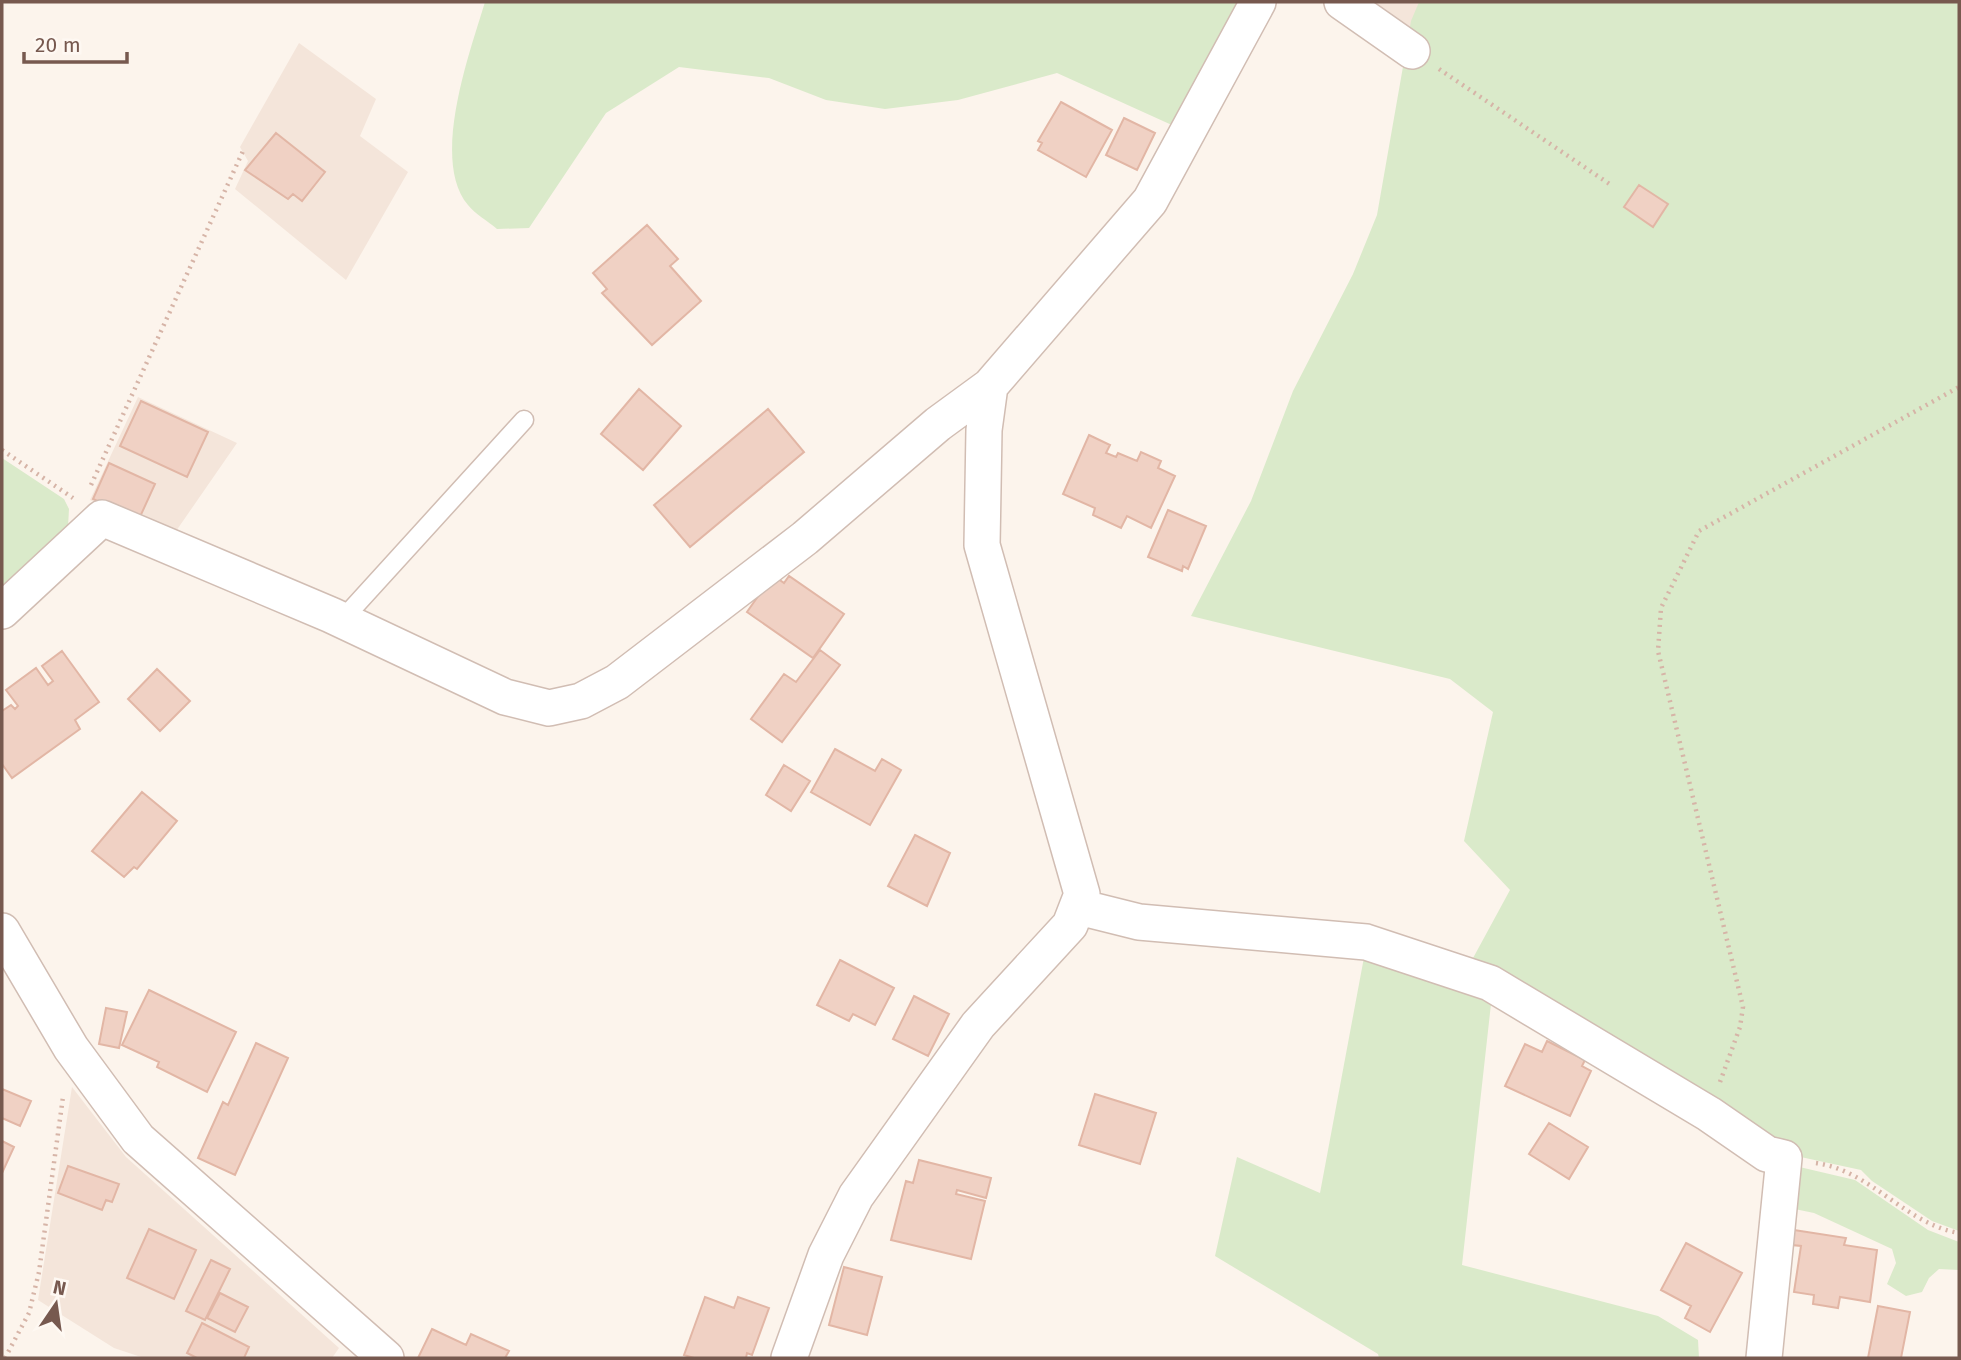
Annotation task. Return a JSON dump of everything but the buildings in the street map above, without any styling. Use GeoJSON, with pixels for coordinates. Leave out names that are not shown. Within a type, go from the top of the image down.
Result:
{"type":"FeatureCollection","features":[{"type":"Feature","properties":{"kind":"street"},"geometry":{"type":"LineString","coordinates":[[2,611],[92,511],[342,620],[505,697],[549,708],[581,701],[617,682],[805,538],[938,424],[990,386],[1150,201],[1258,2]]}},
{"type":"Feature","properties":{"kind":"street"},"geometry":{"type":"LineString","coordinates":[[1342,2],[1412,51]]}},
{"type":"Feature","properties":{"kind":"street"},"geometry":{"type":"LineString","coordinates":[[789,1358],[826,1255],[856,1196],[978,1025],[1070,925],[1082,894],[1079,874],[982,545],[984,430],[990,386]]}},
{"type":"Feature","properties":{"kind":"street"},"geometry":{"type":"LineString","coordinates":[[1079,907],[1139,922],[1366,942],[1490,983],[1709,1114],[1767,1154],[1784,1158],[1764,1358]]}},
{"type":"Feature","properties":{"kind":"street"},"geometry":{"type":"LineString","coordinates":[[2,931],[71,1048],[138,1139],[386,1358]]}},
{"type":"Feature","properties":{"kind":"lane"},"geometry":{"type":"LineString","coordinates":[[342,620],[524,420]]}},
{"type":"Feature","properties":{"kind":"path"},"geometry":{"type":"LineString","coordinates":[[1412,51],[1611,185]]}},
{"type":"Feature","properties":{"kind":"path"},"geometry":{"type":"LineString","coordinates":[[2,450],[92,511],[243,151]]}},
{"type":"Feature","properties":{"kind":"path"},"geometry":{"type":"LineString","coordinates":[[1709,1114],[1740,1027],[1743,1007],[1658,650],[1661,608],[1699,531],[1959,387]]}},
{"type":"Feature","properties":{"kind":"path"},"geometry":{"type":"LineString","coordinates":[[5,1358],[29,1313],[39,1272],[71,1048]]}},
{"type":"Feature","properties":{"kind":"path"},"geometry":{"type":"LineString","coordinates":[[1784,1158],[1837,1166],[1859,1177],[1929,1226],[1959,1233]]}},
{"type":"Feature","properties":{"kind":"shaded area"},"geometry":{"type":"Polygon","coordinates":[[[1358,2],[1419,2],[1408,36],[1358,2]]]}},
{"type":"Feature","properties":{"kind":"shaded area"},"geometry":{"type":"Polygon","coordinates":[[[299,43],[376,99],[360,136],[408,172],[346,280],[235,189],[248,161],[240,147],[299,43]]]}},
{"type":"Feature","properties":{"kind":"shaded area"},"geometry":{"type":"Polygon","coordinates":[[[138,397],[237,443],[174,534],[119,515],[90,500],[138,397]]]}},
{"type":"Feature","properties":{"kind":"shaded area"},"geometry":{"type":"Polygon","coordinates":[[[72,1087],[126,1157],[339,1348],[332,1358],[144,1358],[114,1348],[38,1300],[72,1087]]]}},
{"type":"Feature","properties":{"kind":"green space"},"geometry":{"type":"Polygon","coordinates":[[[485,2],[1240,2],[1174,126],[1057,73],[958,100],[885,109],[826,100],[769,78],[679,67],[606,113],[529,228],[497,229],[468,205],[457,185],[453,161],[457,105],[485,2]]]}},
{"type":"Feature","properties":{"kind":"green space"},"geometry":{"type":"Polygon","coordinates":[[[1419,2],[1959,2],[1959,1231],[1932,1221],[1872,1181],[1861,1170],[1796,1156],[1466,971],[1510,890],[1464,841],[1493,712],[1450,679],[1191,616],[1251,501],[1293,391],[1353,274],[1377,215],[1411,21],[1419,2]]]}},
{"type":"Feature","properties":{"kind":"green space"},"geometry":{"type":"Polygon","coordinates":[[[2,458],[64,499],[69,509],[68,527],[2,594],[2,458]]]}},
{"type":"Feature","properties":{"kind":"green space"},"geometry":{"type":"Polygon","coordinates":[[[1365,952],[1415,967],[1491,1004],[1462,1265],[1658,1316],[1698,1340],[1699,1358],[1379,1358],[1378,1354],[1215,1256],[1237,1157],[1320,1193],[1365,952]]]}},
{"type":"Feature","properties":{"kind":"green space"},"geometry":{"type":"Polygon","coordinates":[[[1791,1165],[1855,1180],[1928,1230],[1959,1242],[1959,1270],[1939,1269],[1929,1278],[1922,1292],[1906,1296],[1887,1284],[1896,1263],[1892,1249],[1814,1213],[1785,1207],[1791,1165]]]}}]}
